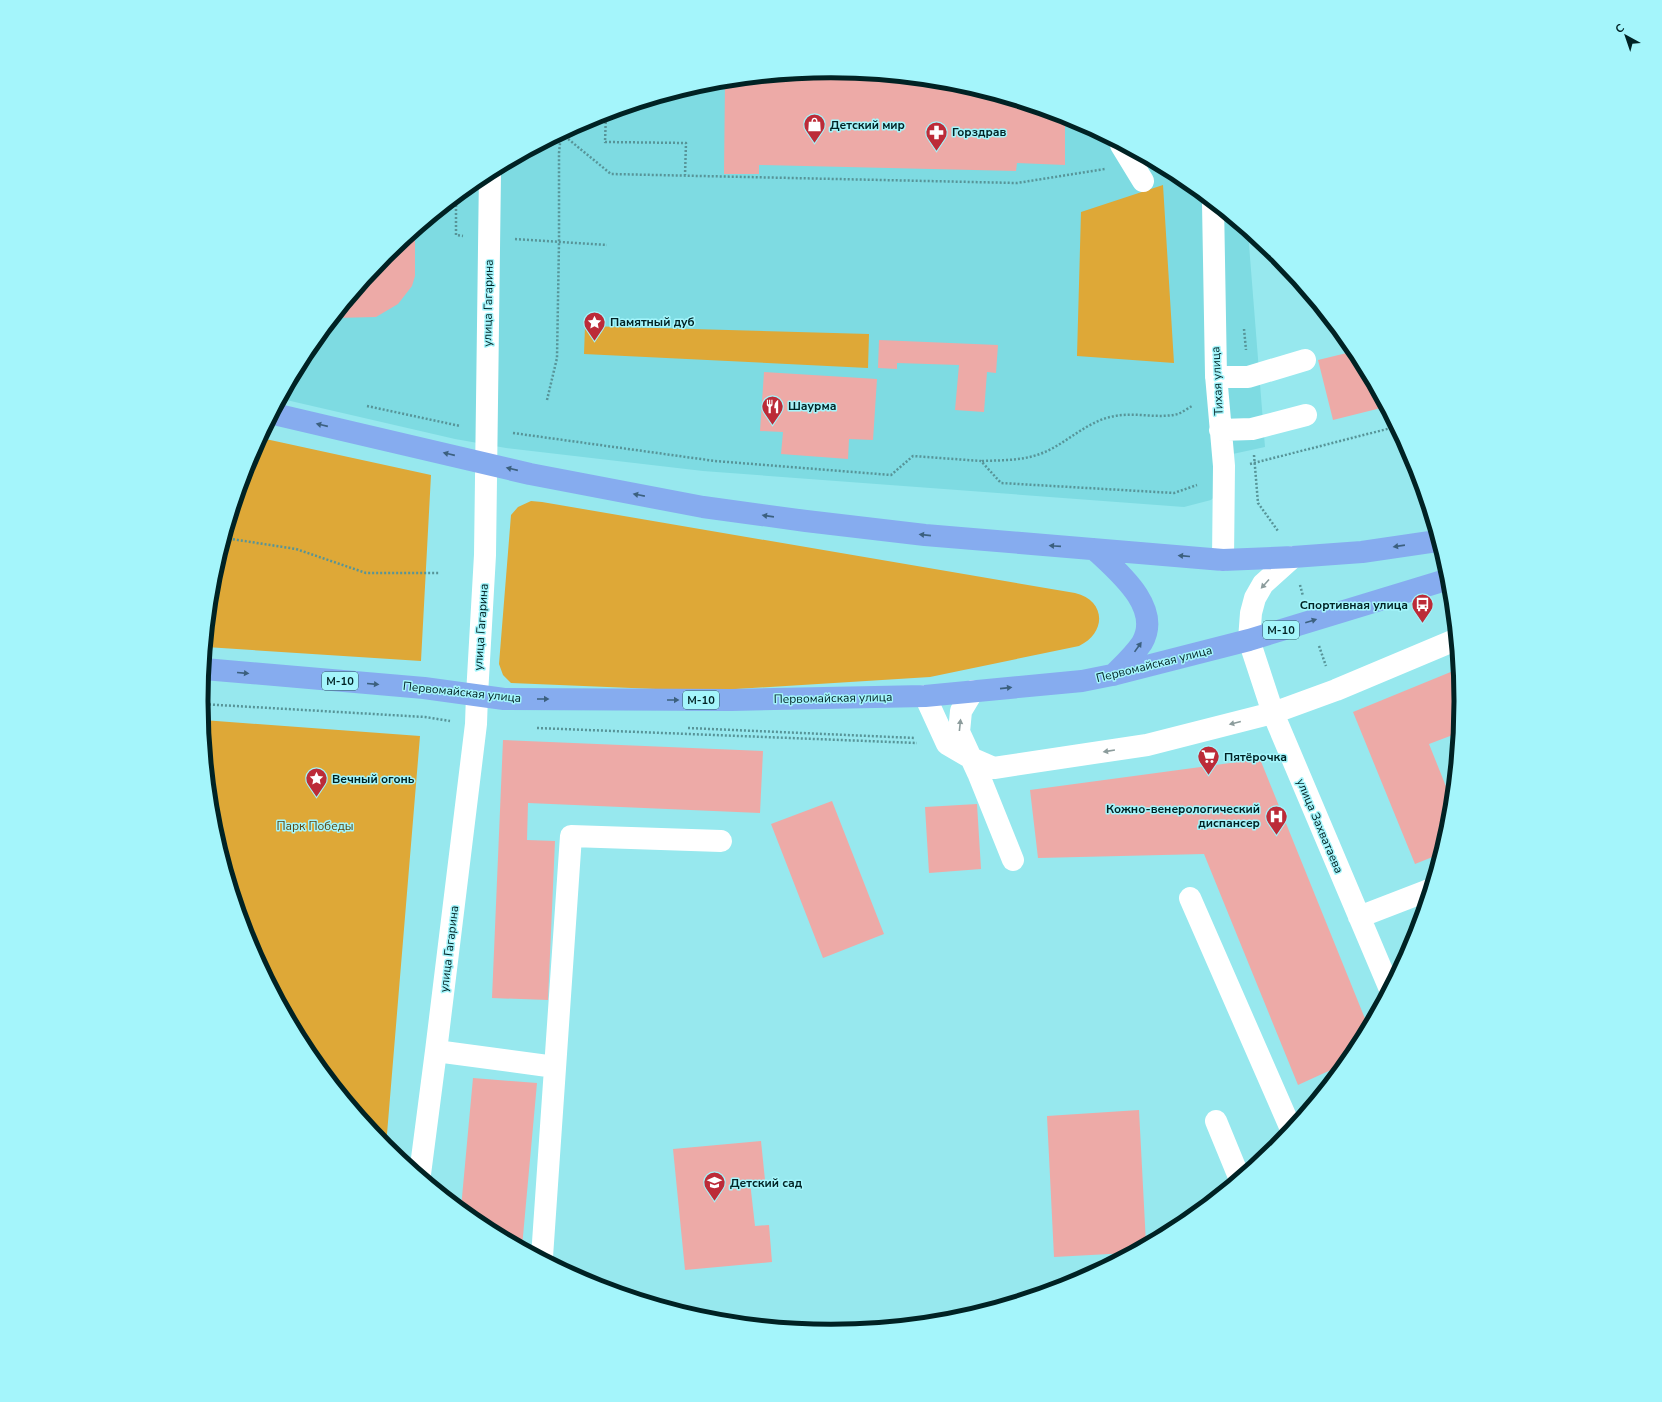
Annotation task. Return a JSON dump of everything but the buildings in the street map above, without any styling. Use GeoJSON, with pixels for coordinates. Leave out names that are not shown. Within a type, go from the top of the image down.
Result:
{"type":"FeatureCollection","features":[{"type":"Feature","properties":{"kind":"highway"},"geometry":{"type":"LineString","coordinates":[[277,415],[530,474],[696,505],[751,514],[925,535],[1223,560],[1362,552],[1433,542]]}},
{"type":"Feature","properties":{"kind":"highway"},"geometry":{"type":"LineString","coordinates":[[1094,549],[1128,581],[1141,601],[1147,626],[1138,648],[1112,676]]}},
{"type":"Feature","properties":{"kind":"highway","name":"Первомайская улица"},"geometry":{"type":"LineString","coordinates":[[209,669],[424,688],[504,699],[716,700],[925,696],[1082,681],[1112,676],[1249,640],[1442,581]]}},
{"type":"Feature","properties":{"kind":"street"},"geometry":{"type":"LineString","coordinates":[[1125,152],[1138,172]]}},
{"type":"Feature","properties":{"kind":"street","name":"улица Гагарина"},"geometry":{"type":"LineString","coordinates":[[421,1169],[476,724],[476,695],[485,555],[490,180]]}},
{"type":"Feature","properties":{"kind":"street","name":"Тихая улица"},"geometry":{"type":"LineString","coordinates":[[1213,210],[1216,377],[1224,466],[1223,560]]}},
{"type":"Feature","properties":{"kind":"street"},"geometry":{"type":"LineString","coordinates":[[1216,377],[1248,377],[1305,360]]}},
{"type":"Feature","properties":{"kind":"street"},"geometry":{"type":"LineString","coordinates":[[1220,430],[1252,429],[1306,415]]}},
{"type":"Feature","properties":{"kind":"street"},"geometry":{"type":"LineString","coordinates":[[1249,640],[1251,613],[1255,598],[1263,584],[1293,557]]}},
{"type":"Feature","properties":{"kind":"street","name":"улица Захватаева"},"geometry":{"type":"LineString","coordinates":[[1249,640],[1273,713],[1387,983]]}},
{"type":"Feature","properties":{"kind":"street"},"geometry":{"type":"LineString","coordinates":[[925,696],[947,744],[971,758],[994,768],[1147,745],[1273,713],[1336,690],[1451,642]]}},
{"type":"Feature","properties":{"kind":"street"},"geometry":{"type":"LineString","coordinates":[[973,691],[961,711],[959,732],[978,772],[1013,860]]}},
{"type":"Feature","properties":{"kind":"street"},"geometry":{"type":"LineString","coordinates":[[542,1253],[571,836],[721,841]]}},
{"type":"Feature","properties":{"kind":"street"},"geometry":{"type":"LineString","coordinates":[[1359,917],[1424,892]]}},
{"type":"Feature","properties":{"kind":"street"},"geometry":{"type":"LineString","coordinates":[[1190,898],[1289,1124]]}},
{"type":"Feature","properties":{"kind":"street"},"geometry":{"type":"LineString","coordinates":[[436,1051],[555,1067]]}},
{"type":"Feature","properties":{"kind":"street"},"geometry":{"type":"LineString","coordinates":[[1216,1121],[1237,1173]]}},
{"type":"Feature","properties":{"kind":"path"},"geometry":{"type":"LineString","coordinates":[[606,120],[606,142],[686,143],[685,176]]}},
{"type":"Feature","properties":{"kind":"path"},"geometry":{"type":"LineString","coordinates":[[565,137],[611,174],[1017,183],[1138,172]]}},
{"type":"Feature","properties":{"kind":"path"},"geometry":{"type":"LineString","coordinates":[[547,400],[557,358],[559,153],[560,140]]}},
{"type":"Feature","properties":{"kind":"path"},"geometry":{"type":"LineString","coordinates":[[456,204],[456,235],[607,245]]}},
{"type":"Feature","properties":{"kind":"path"},"geometry":{"type":"LineString","coordinates":[[365,406],[486,431],[534,436],[722,462],[891,474],[913,456],[981,461],[1022,460],[1052,449],[1089,425],[1113,416],[1134,414],[1151,416],[1179,414],[1197,403]]}},
{"type":"Feature","properties":{"kind":"path"},"geometry":{"type":"LineString","coordinates":[[981,461],[1001,483],[1174,493],[1216,478],[1224,466],[1255,463],[1391,428]]}},
{"type":"Feature","properties":{"kind":"path"},"geometry":{"type":"LineString","coordinates":[[229,539],[296,549],[366,573],[440,573]]}},
{"type":"Feature","properties":{"kind":"path"},"geometry":{"type":"LineString","coordinates":[[208,704],[425,718],[476,724]]}},
{"type":"Feature","properties":{"kind":"path"},"geometry":{"type":"LineString","coordinates":[[535,728],[921,743]]}},
{"type":"Feature","properties":{"kind":"shaded area"},"geometry":{"type":"Polygon","coordinates":[[[831,78],[872,79],[912,83],[992,99],[1069,125],[1107,142],[1142,161],[1177,183],[1210,207],[1249,239],[1265,447],[1228,455],[1227,485],[1211,500],[1184,507],[703,471],[506,448],[455,439],[285,400],[313,355],[363,290],[390,260],[452,207],[485,183],[520,161],[555,142],[593,125],[670,99],[750,83],[790,79],[831,78]]]}},
{"type":"Feature","properties":{"kind":"green space"},"geometry":{"type":"Polygon","coordinates":[[[1163,185],[1174,363],[1077,356],[1081,212],[1163,185]]]}},
{"type":"Feature","properties":{"kind":"green space"},"geometry":{"type":"Polygon","coordinates":[[[585,326],[869,334],[868,368],[584,354],[585,326]]]}},
{"type":"Feature","properties":{"kind":"green space"},"geometry":{"type":"Polygon","coordinates":[[[266,439],[431,475],[421,661],[210,647],[220,579],[229,540],[241,501],[266,439]]]}},
{"type":"Feature","properties":{"kind":"green space"},"geometry":{"type":"Polygon","coordinates":[[[531,501],[1075,593],[1093,602],[1099,617],[1098,625],[1095,633],[1079,646],[930,677],[704,691],[511,683],[503,675],[499,664],[511,515],[518,507],[531,501]]]}},
{"type":"Feature","properties":{"kind":"green space","name":"Парк Победы"},"geometry":{"type":"Polygon","coordinates":[[[208,720],[420,736],[387,1138],[337,1080],[313,1047],[291,1012],[272,977],[255,939],[229,862],[220,823],[213,782],[208,720]]]}},
{"type":"Feature","properties":{"kind":"place","name":"Детский мир"},"geometry":{"type":"Point","coordinates":[814,144]}},
{"type":"Feature","properties":{"kind":"place","name":"Горздрав"},"geometry":{"type":"Point","coordinates":[937,152]}},
{"type":"Feature","properties":{"kind":"place","name":"Памятный дуб"},"geometry":{"type":"Point","coordinates":[595,342]}},
{"type":"Feature","properties":{"kind":"place","name":"Шаурма"},"geometry":{"type":"Point","coordinates":[773,426]}},
{"type":"Feature","properties":{"kind":"place","name":"Спортивная улица"},"geometry":{"type":"Point","coordinates":[1423,624]}},
{"type":"Feature","properties":{"kind":"place","name":"Пятёрочка"},"geometry":{"type":"Point","coordinates":[1209,776]}},
{"type":"Feature","properties":{"kind":"place","name":"Вечный огонь"},"geometry":{"type":"Point","coordinates":[317,798]}},
{"type":"Feature","properties":{"kind":"place","name":"Кожно-венерологический диспансер"},"geometry":{"type":"Point","coordinates":[1276,836]}},
{"type":"Feature","properties":{"kind":"place","name":"Детский сад"},"geometry":{"type":"Point","coordinates":[715,1202]}}]}
